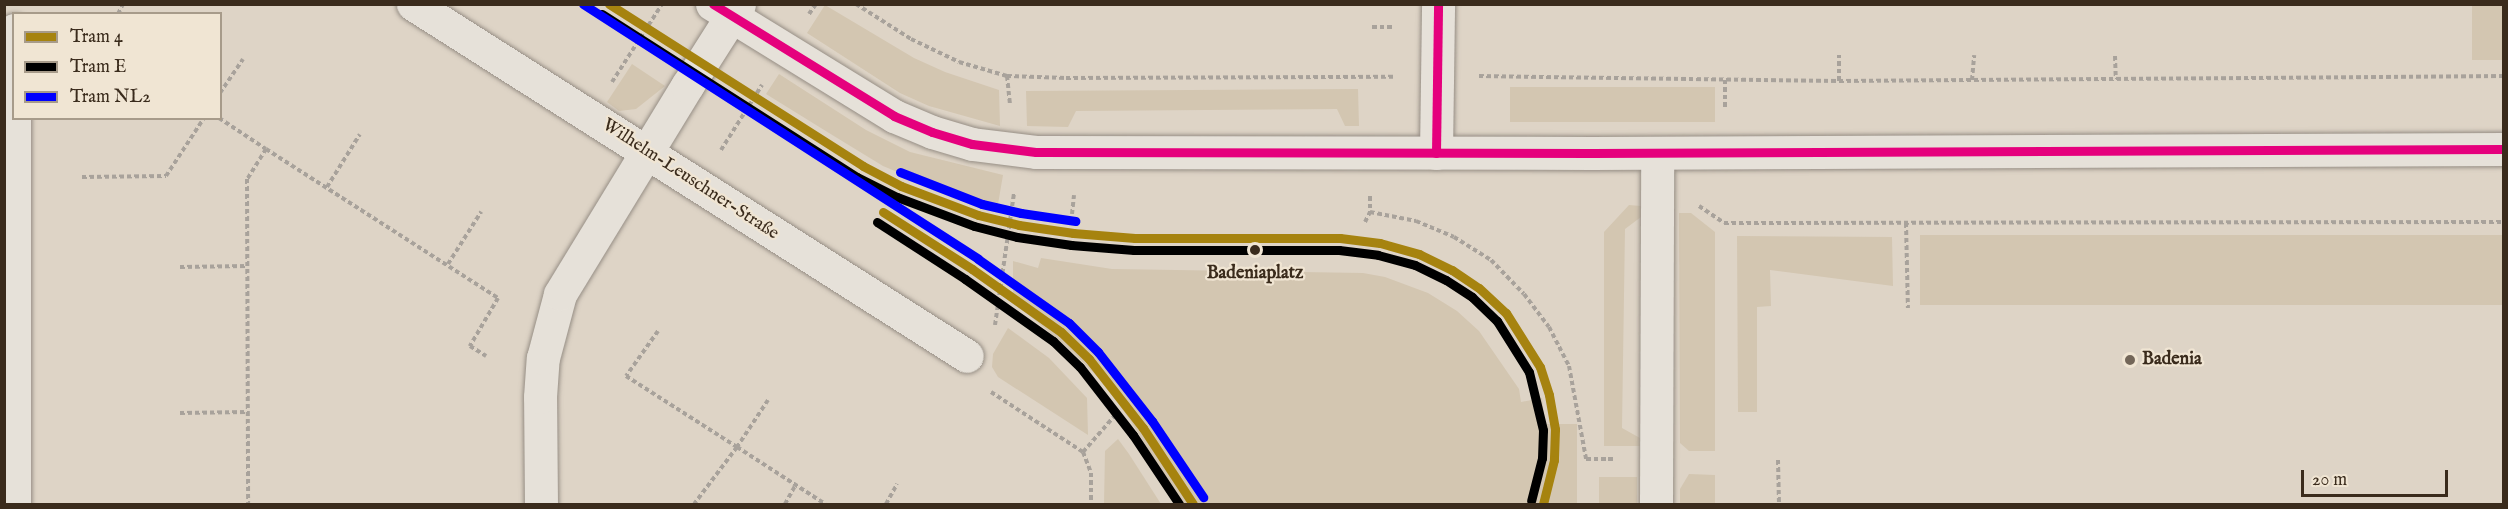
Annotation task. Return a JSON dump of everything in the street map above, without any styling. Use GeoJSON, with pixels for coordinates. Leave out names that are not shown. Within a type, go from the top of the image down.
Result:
{"type":"FeatureCollection","features":[{"type":"Feature","properties":{"kind":"street","name":"Wilhelm-Leuschner-Straße"},"geometry":{"type":"LineString","coordinates":[[413,4],[971,359]]}},
{"type":"Feature","properties":{"kind":"street"},"geometry":{"type":"LineString","coordinates":[[1436,153],[1438,4]]}},
{"type":"Feature","properties":{"kind":"street"},"geometry":{"type":"LineString","coordinates":[[541,504],[540,397],[543,358],[550,324],[560,294],[728,9],[784,50],[894,116],[932,132],[972,144],[1036,152],[1657,153],[2504,149]]}},
{"type":"Feature","properties":{"kind":"street"},"geometry":{"type":"LineString","coordinates":[[14,120],[14,504]]}},
{"type":"Feature","properties":{"kind":"street"},"geometry":{"type":"LineString","coordinates":[[1656,504],[1657,153]]}},
{"type":"Feature","properties":{"kind":"path"},"geometry":{"type":"LineString","coordinates":[[590,116],[662,4]]}},
{"type":"Feature","properties":{"kind":"path"},"geometry":{"type":"LineString","coordinates":[[697,185],[816,4]]}},
{"type":"Feature","properties":{"kind":"path"},"geometry":{"type":"LineString","coordinates":[[856,4],[911,39],[949,57],[1007,76],[1066,78],[1438,76],[1839,81],[2504,76]]}},
{"type":"Feature","properties":{"kind":"path"},"geometry":{"type":"LineString","coordinates":[[1839,55],[1839,81]]}},
{"type":"Feature","properties":{"kind":"path"},"geometry":{"type":"LineString","coordinates":[[1972,80],[1974,55]]}},
{"type":"Feature","properties":{"kind":"path"},"geometry":{"type":"LineString","coordinates":[[2115,56],[2116,79]]}},
{"type":"Feature","properties":{"kind":"path"},"geometry":{"type":"LineString","coordinates":[[222,90],[243,59]]}},
{"type":"Feature","properties":{"kind":"path"},"geometry":{"type":"LineString","coordinates":[[1007,76],[1014,149],[1013,202],[996,322],[971,359],[976,382],[1083,452],[1090,473],[1092,504]]}},
{"type":"Feature","properties":{"kind":"path"},"geometry":{"type":"LineString","coordinates":[[82,177],[166,176],[203,120]]}},
{"type":"Feature","properties":{"kind":"path"},"geometry":{"type":"LineString","coordinates":[[222,120],[498,298],[470,346],[486,356]]}},
{"type":"Feature","properties":{"kind":"path"},"geometry":{"type":"LineString","coordinates":[[327,187],[360,134]]}},
{"type":"Feature","properties":{"kind":"path"},"geometry":{"type":"LineString","coordinates":[[248,504],[247,180],[266,149]]}},
{"type":"Feature","properties":{"kind":"path"},"geometry":{"type":"LineString","coordinates":[[448,264],[481,212]]}},
{"type":"Feature","properties":{"kind":"path"},"geometry":{"type":"LineString","coordinates":[[1365,222],[1370,212],[1416,221],[1454,237],[1491,260],[1524,294],[1549,327],[1569,366],[1586,459],[1656,460]]}},
{"type":"Feature","properties":{"kind":"path"},"geometry":{"type":"LineString","coordinates":[[1724,223],[2504,222]]}},
{"type":"Feature","properties":{"kind":"path"},"geometry":{"type":"LineString","coordinates":[[1906,223],[1908,308]]}},
{"type":"Feature","properties":{"kind":"path"},"geometry":{"type":"LineString","coordinates":[[180,267],[247,266]]}},
{"type":"Feature","properties":{"kind":"path"},"geometry":{"type":"LineString","coordinates":[[658,331],[626,376],[825,504]]}},
{"type":"Feature","properties":{"kind":"path"},"geometry":{"type":"LineString","coordinates":[[694,504],[737,447],[768,400]]}},
{"type":"Feature","properties":{"kind":"path"},"geometry":{"type":"LineString","coordinates":[[180,413],[247,412]]}},
{"type":"Feature","properties":{"kind":"path"},"geometry":{"type":"LineString","coordinates":[[1083,452],[1117,413]]}},
{"type":"Feature","properties":{"kind":"path"},"geometry":{"type":"LineString","coordinates":[[1778,460],[1779,504]]}},
{"type":"Feature","properties":{"kind":"path"},"geometry":{"type":"LineString","coordinates":[[885,504],[897,484]]}},
{"type":"Feature","properties":{"kind":"path"},"geometry":{"type":"LineString","coordinates":[[785,504],[795,486]]}},
{"type":"Feature","properties":{"kind":"shaded area"},"geometry":{"type":"Polygon","coordinates":[[[825,5],[914,58],[945,72],[999,90],[1000,126],[929,106],[900,93],[807,33],[825,5]]]}},
{"type":"Feature","properties":{"kind":"shaded area"},"geometry":{"type":"Polygon","coordinates":[[[2472,5],[2503,5],[2503,60],[2472,60],[2472,5]]]}},
{"type":"Feature","properties":{"kind":"shaded area"},"geometry":{"type":"Polygon","coordinates":[[[632,64],[665,86],[636,109],[619,111],[607,102],[632,64]]]}},
{"type":"Feature","properties":{"kind":"shaded area"},"geometry":{"type":"Polygon","coordinates":[[[779,74],[866,130],[910,152],[1003,175],[997,210],[883,166],[766,94],[779,74]]]}},
{"type":"Feature","properties":{"kind":"shaded area"},"geometry":{"type":"Polygon","coordinates":[[[1510,87],[1715,87],[1715,122],[1510,122],[1510,87]]]}},
{"type":"Feature","properties":{"kind":"shaded area"},"geometry":{"type":"Polygon","coordinates":[[[1358,89],[1359,126],[1345,126],[1337,109],[1076,111],[1068,127],[1027,126],[1026,91],[1358,89]]]}},
{"type":"Feature","properties":{"kind":"shaded area"},"geometry":{"type":"Polygon","coordinates":[[[1629,205],[1641,206],[1641,217],[1625,229],[1622,428],[1640,438],[1640,446],[1604,446],[1604,232],[1629,205]]]}},
{"type":"Feature","properties":{"kind":"shaded area"},"geometry":{"type":"Polygon","coordinates":[[[1679,213],[1691,213],[1715,232],[1715,451],[1689,451],[1680,443],[1679,213]]]}},
{"type":"Feature","properties":{"kind":"shaded area"},"geometry":{"type":"Polygon","coordinates":[[[1920,235],[2503,235],[2503,305],[1920,305],[1920,235]]]}},
{"type":"Feature","properties":{"kind":"shaded area"},"geometry":{"type":"Polygon","coordinates":[[[1737,236],[1892,237],[1893,286],[1770,270],[1771,306],[1757,307],[1757,412],[1738,412],[1737,236]]]}},
{"type":"Feature","properties":{"kind":"shaded area"},"geometry":{"type":"Polygon","coordinates":[[[1041,258],[1112,269],[1363,273],[1385,277],[1428,293],[1457,311],[1479,331],[1519,389],[1521,402],[1542,398],[1545,424],[1577,424],[1577,504],[1182,504],[1130,420],[1102,381],[1067,347],[1013,302],[1013,261],[1038,268],[1041,258]]]}},
{"type":"Feature","properties":{"kind":"shaded area"},"geometry":{"type":"Polygon","coordinates":[[[1008,328],[1049,358],[1087,398],[1088,435],[998,377],[992,367],[993,354],[1008,328]]]}},
{"type":"Feature","properties":{"kind":"shaded area"},"geometry":{"type":"Polygon","coordinates":[[[1118,439],[1161,504],[1104,504],[1105,451],[1118,439]]]}},
{"type":"Feature","properties":{"kind":"shaded area"},"geometry":{"type":"Polygon","coordinates":[[[1689,474],[1715,475],[1715,504],[1680,504],[1680,489],[1689,474]]]}},
{"type":"Feature","properties":{"kind":"shaded area"},"geometry":{"type":"Polygon","coordinates":[[[1599,477],[1637,477],[1637,504],[1599,504],[1599,477]]]}},
{"type":"Feature","properties":{"kind":"tram line","name":"NL2"},"geometry":{"type":"LineString","coordinates":[[583,4],[978,259],[1069,323],[1098,352],[1152,421],[1203,497]]}},
{"type":"Feature","properties":{"kind":"tram line","name":"4"},"geometry":{"type":"LineString","coordinates":[[609,4],[863,166],[901,186],[978,215],[1019,225],[1073,233],[1135,238],[1340,238],[1380,243],[1419,254],[1452,270],[1479,288],[1506,313],[1540,367],[1549,395],[1555,429],[1554,460],[1543,504]]}},
{"type":"Feature","properties":{"kind":"tram line","name":"E"},"geometry":{"type":"LineString","coordinates":[[602,14],[857,177],[897,197],[974,226],[1017,237],[1071,245],[1134,250],[1339,250],[1378,255],[1415,265],[1446,280],[1472,297],[1497,321],[1529,372],[1543,430],[1542,458],[1531,501]]}},
{"type":"Feature","properties":{"kind":"tram line","name":"NL2"},"geometry":{"type":"LineString","coordinates":[[900,172],[982,204],[1021,213],[1075,221]]}},
{"type":"Feature","properties":{"kind":"tram line","name":"4"},"geometry":{"type":"LineString","coordinates":[[883,212],[972,269],[1061,332],[1089,359],[1143,428],[1193,504]]}},
{"type":"Feature","properties":{"kind":"tram line","name":"E"},"geometry":{"type":"LineString","coordinates":[[877,222],[965,279],[1053,341],[1080,367],[1133,435],[1179,504]]}},
{"type":"Feature","properties":{"kind":"transit line"},"geometry":{"type":"LineString","coordinates":[[713,4],[894,116],[932,132],[972,144],[1036,152],[1592,153],[2504,149]]}},
{"type":"Feature","properties":{"kind":"transit line"},"geometry":{"type":"LineString","coordinates":[[1436,153],[1438,4]]}},
{"type":"Feature","properties":{"kind":"place","name":"Badeniaplatz"},"geometry":{"type":"Point","coordinates":[1255,250]}},
{"type":"Feature","properties":{"kind":"place","name":"Badenia"},"geometry":{"type":"Point","coordinates":[2130,360]}}]}
